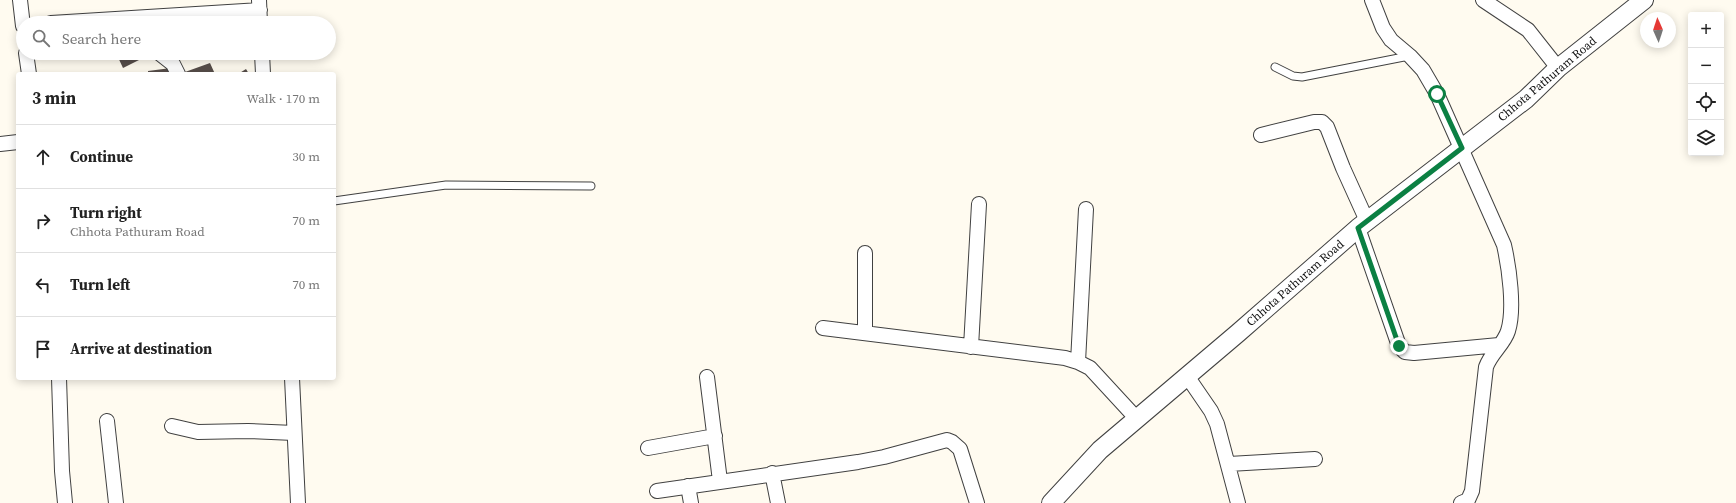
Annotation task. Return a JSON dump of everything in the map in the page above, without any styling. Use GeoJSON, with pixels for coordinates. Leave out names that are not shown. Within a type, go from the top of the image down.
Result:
{"type":"FeatureCollection","features":[{"type":"Feature","properties":{"kind":"street"},"geometry":{"type":"LineString","coordinates":[[20,0],[22,16]]}},
{"type":"Feature","properties":{"kind":"street"},"geometry":{"type":"LineString","coordinates":[[1372,0],[1383,28],[1391,40],[1410,56],[1423,70],[1437,94],[1504,245],[1509,267],[1511,293],[1508,331],[1491,355],[1486,367],[1472,491],[1468,500],[1461,503]]}},
{"type":"Feature","properties":{"kind":"street"},"geometry":{"type":"LineString","coordinates":[[1483,0],[1528,30],[1558,68]]}},
{"type":"Feature","properties":{"kind":"street","name":"Chhota Pathuram Road"},"geometry":{"type":"LineString","coordinates":[[1051,503],[1095,455],[1362,225],[1526,99],[1558,68],[1644,0]]}},
{"type":"Feature","properties":{"kind":"street"},"geometry":{"type":"LineString","coordinates":[[196,16],[260,11]]}},
{"type":"Feature","properties":{"kind":"street"},"geometry":{"type":"LineString","coordinates":[[27,60],[29,72]]}},
{"type":"Feature","properties":{"kind":"street"},"geometry":{"type":"LineString","coordinates":[[168,60],[173,64],[177,72]]}},
{"type":"Feature","properties":{"kind":"street"},"geometry":{"type":"LineString","coordinates":[[262,60],[263,72]]}},
{"type":"Feature","properties":{"kind":"street"},"geometry":{"type":"LineString","coordinates":[[1261,135],[1314,122],[1322,122],[1327,127],[1343,168],[1362,225],[1399,346],[1405,352],[1414,353],[1499,345]]}},
{"type":"Feature","properties":{"kind":"street"},"geometry":{"type":"LineString","coordinates":[[0,144],[16,142]]}},
{"type":"Feature","properties":{"kind":"street"},"geometry":{"type":"LineString","coordinates":[[972,347],[979,204]]}},
{"type":"Feature","properties":{"kind":"street"},"geometry":{"type":"LineString","coordinates":[[1078,362],[1086,209]]}},
{"type":"Feature","properties":{"kind":"street"},"geometry":{"type":"LineString","coordinates":[[865,253],[865,333]]}},
{"type":"Feature","properties":{"kind":"street"},"geometry":{"type":"LineString","coordinates":[[823,328],[1066,358],[1090,368],[1136,419]]}},
{"type":"Feature","properties":{"kind":"street"},"geometry":{"type":"LineString","coordinates":[[1187,376],[1211,411],[1217,424],[1229,464],[1238,503]]}},
{"type":"Feature","properties":{"kind":"street"},"geometry":{"type":"LineString","coordinates":[[707,377],[720,481]]}},
{"type":"Feature","properties":{"kind":"street"},"geometry":{"type":"LineString","coordinates":[[59,380],[62,471],[65,503]]}},
{"type":"Feature","properties":{"kind":"street"},"geometry":{"type":"LineString","coordinates":[[292,380],[298,503]]}},
{"type":"Feature","properties":{"kind":"street"},"geometry":{"type":"LineString","coordinates":[[107,421],[116,503]]}},
{"type":"Feature","properties":{"kind":"street"},"geometry":{"type":"LineString","coordinates":[[172,426],[198,432],[248,430],[294,433]]}},
{"type":"Feature","properties":{"kind":"street"},"geometry":{"type":"LineString","coordinates":[[648,448],[715,436]]}},
{"type":"Feature","properties":{"kind":"street"},"geometry":{"type":"LineString","coordinates":[[657,491],[877,458],[947,440],[952,442],[960,449],[977,503]]}},
{"type":"Feature","properties":{"kind":"street"},"geometry":{"type":"LineString","coordinates":[[1229,464],[1315,458]]}},
{"type":"Feature","properties":{"kind":"street"},"geometry":{"type":"LineString","coordinates":[[772,473],[778,503]]}},
{"type":"Feature","properties":{"kind":"street"},"geometry":{"type":"LineString","coordinates":[[688,486],[690,503]]}},
{"type":"Feature","properties":{"kind":"lane"},"geometry":{"type":"LineString","coordinates":[[1275,67],[1293,76],[1302,77],[1410,56]]}},
{"type":"Feature","properties":{"kind":"lane"},"geometry":{"type":"LineString","coordinates":[[336,201],[446,185],[591,186]]}},
{"type":"Feature","properties":{"kind":"building"},"geometry":{"type":"Polygon","coordinates":[[[119,60],[139,60],[123,68],[119,60]]]}},
{"type":"Feature","properties":{"kind":"building"},"geometry":{"type":"Polygon","coordinates":[[[210,63],[214,72],[185,72],[210,63]]]}},
{"type":"Feature","properties":{"kind":"building"},"geometry":{"type":"Polygon","coordinates":[[[171,68],[172,72],[148,72],[171,68]]]}},
{"type":"Feature","properties":{"kind":"route"},"geometry":{"type":"LineString","coordinates":[[1399,346],[1376,276],[1358,228],[1462,148],[1437,94]]}}]}
